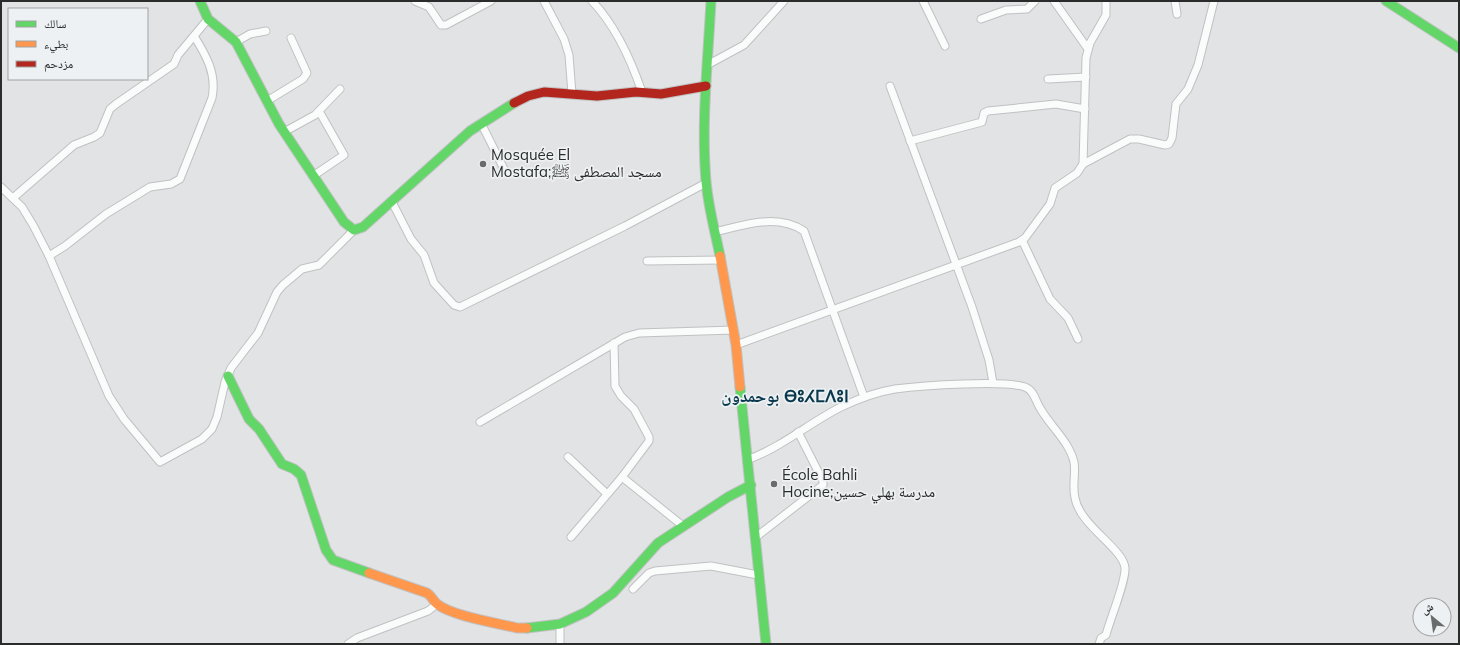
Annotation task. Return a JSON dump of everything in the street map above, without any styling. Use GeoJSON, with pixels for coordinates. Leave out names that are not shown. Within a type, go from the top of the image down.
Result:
{"type":"FeatureCollection","features":[{"type":"Feature","properties":{"kind":"street"},"geometry":{"type":"LineString","coordinates":[[200,1],[208,19],[236,42],[284,132],[344,222],[354,230]]}},
{"type":"Feature","properties":{"kind":"street"},"geometry":{"type":"LineString","coordinates":[[418,2],[429,7],[441,25],[446,25],[492,1]]}},
{"type":"Feature","properties":{"kind":"street"},"geometry":{"type":"LineString","coordinates":[[544,1],[564,39],[569,55],[572,94]]}},
{"type":"Feature","properties":{"kind":"street"},"geometry":{"type":"LineString","coordinates":[[592,1],[599,7],[619,40],[635,70],[642,92]]}},
{"type":"Feature","properties":{"kind":"street"},"geometry":{"type":"LineString","coordinates":[[711,1],[709,64],[703,120],[706,183],[736,345],[766,644]]}},
{"type":"Feature","properties":{"kind":"street"},"geometry":{"type":"LineString","coordinates":[[709,64],[744,45],[784,1]]}},
{"type":"Feature","properties":{"kind":"street"},"geometry":{"type":"LineString","coordinates":[[924,1],[945,46]]}},
{"type":"Feature","properties":{"kind":"street"},"geometry":{"type":"LineString","coordinates":[[981,19],[1006,10],[1027,9],[1035,1]]}},
{"type":"Feature","properties":{"kind":"street"},"geometry":{"type":"LineString","coordinates":[[1054,1],[1088,50]]}},
{"type":"Feature","properties":{"kind":"street"},"geometry":{"type":"LineString","coordinates":[[1083,164],[1088,50],[1106,15],[1106,1]]}},
{"type":"Feature","properties":{"kind":"street"},"geometry":{"type":"LineString","coordinates":[[1175,1],[1178,14]]}},
{"type":"Feature","properties":{"kind":"street"},"geometry":{"type":"LineString","coordinates":[[736,345],[1022,240],[1030,233],[1050,204],[1055,188],[1077,173],[1083,164],[1130,140],[1139,139],[1169,144],[1172,138],[1176,104],[1188,89],[1198,65],[1214,1]]}},
{"type":"Feature","properties":{"kind":"street"},"geometry":{"type":"LineString","coordinates":[[1386,1],[1459,48]]}},
{"type":"Feature","properties":{"kind":"street"},"geometry":{"type":"LineString","coordinates":[[13,198],[74,145],[100,133],[110,109],[174,64],[208,19]]}},
{"type":"Feature","properties":{"kind":"street"},"geometry":{"type":"LineString","coordinates":[[236,42],[250,34],[266,31]]}},
{"type":"Feature","properties":{"kind":"street"},"geometry":{"type":"LineString","coordinates":[[48,256],[66,246],[106,214],[150,187],[171,184],[180,179],[203,123],[214,88],[207,57],[194,36]]}},
{"type":"Feature","properties":{"kind":"street"},"geometry":{"type":"LineString","coordinates":[[267,101],[303,79],[307,73],[291,38]]}},
{"type":"Feature","properties":{"kind":"street"},"geometry":{"type":"LineString","coordinates":[[1048,79],[1086,77]]}},
{"type":"Feature","properties":{"kind":"street"},"geometry":{"type":"LineString","coordinates":[[1,187],[22,207],[48,256],[109,396],[124,419],[160,462],[196,443],[208,434],[217,417],[231,368],[258,333],[277,292],[283,285],[302,269],[319,265],[354,230],[363,227],[454,145],[481,123],[522,99],[536,94],[555,92],[597,96],[625,92],[672,93],[706,86]]}},
{"type":"Feature","properties":{"kind":"street"},"geometry":{"type":"LineString","coordinates":[[890,86],[957,264],[982,338],[993,383]]}},
{"type":"Feature","properties":{"kind":"street"},"geometry":{"type":"LineString","coordinates":[[284,132],[319,111],[340,89]]}},
{"type":"Feature","properties":{"kind":"street"},"geometry":{"type":"LineString","coordinates":[[910,141],[982,122],[984,113],[988,111],[1056,104],[1085,109]]}},
{"type":"Feature","properties":{"kind":"street"},"geometry":{"type":"LineString","coordinates":[[313,176],[344,155],[319,111]]}},
{"type":"Feature","properties":{"kind":"street"},"geometry":{"type":"LineString","coordinates":[[481,123],[506,173]]}},
{"type":"Feature","properties":{"kind":"street"},"geometry":{"type":"LineString","coordinates":[[392,202],[411,240],[424,255],[434,282],[454,305],[460,307],[618,230],[706,183]]}},
{"type":"Feature","properties":{"kind":"street"},"geometry":{"type":"LineString","coordinates":[[715,232],[769,221],[780,222],[798,227],[806,234],[831,310],[864,397]]}},
{"type":"Feature","properties":{"kind":"street"},"geometry":{"type":"LineString","coordinates":[[1022,240],[1050,299],[1068,318],[1078,339]]}},
{"type":"Feature","properties":{"kind":"street"},"geometry":{"type":"LineString","coordinates":[[647,261],[721,260]]}},
{"type":"Feature","properties":{"kind":"street"},"geometry":{"type":"LineString","coordinates":[[480,422],[625,337],[639,333],[734,330]]}},
{"type":"Feature","properties":{"kind":"street"},"geometry":{"type":"LineString","coordinates":[[571,537],[622,477],[649,439],[634,409],[621,396],[615,386],[614,343]]}},
{"type":"Feature","properties":{"kind":"street"},"geometry":{"type":"LineString","coordinates":[[228,376],[249,419],[259,429],[282,464],[294,469],[300,475],[326,550],[332,560],[432,594],[437,604],[456,613],[517,628],[533,628],[560,624],[586,612],[613,592],[658,543],[728,497],[751,485]]}},
{"type":"Feature","properties":{"kind":"street"},"geometry":{"type":"LineString","coordinates":[[748,459],[770,449],[840,408],[864,397],[895,389],[993,383],[1027,387],[1032,392],[1040,408],[1074,462],[1074,497],[1081,515],[1114,550],[1125,567],[1106,635],[1101,638],[1099,644]]}},
{"type":"Feature","properties":{"kind":"street"},"geometry":{"type":"LineString","coordinates":[[756,537],[823,485],[823,480],[798,432]]}},
{"type":"Feature","properties":{"kind":"street"},"geometry":{"type":"LineString","coordinates":[[568,457],[607,494]]}},
{"type":"Feature","properties":{"kind":"street"},"geometry":{"type":"LineString","coordinates":[[622,477],[683,526]]}},
{"type":"Feature","properties":{"kind":"street"},"geometry":{"type":"LineString","coordinates":[[633,589],[649,574],[655,571],[711,566],[758,575]]}},
{"type":"Feature","properties":{"kind":"street"},"geometry":{"type":"LineString","coordinates":[[348,644],[357,638],[428,611],[437,604]]}},
{"type":"Feature","properties":{"kind":"street"},"geometry":{"type":"LineString","coordinates":[[560,624],[560,644]]}},
{"type":"Feature","properties":{"kind":"traffic: fast"},"geometry":{"type":"LineString","coordinates":[[200,1],[208,19],[236,42],[279,124],[344,222],[354,230],[363,227],[470,131],[514,103]]}},
{"type":"Feature","properties":{"kind":"traffic: fast"},"geometry":{"type":"LineString","coordinates":[[711,1],[704,136],[708,200],[720,256]]}},
{"type":"Feature","properties":{"kind":"traffic: fast"},"geometry":{"type":"LineString","coordinates":[[1386,1],[1459,48]]}},
{"type":"Feature","properties":{"kind":"traffic: fast"},"geometry":{"type":"LineString","coordinates":[[228,376],[249,419],[259,429],[282,464],[294,469],[301,475],[326,550],[333,560],[369,573]]}},
{"type":"Feature","properties":{"kind":"traffic: fast"},"geometry":{"type":"LineString","coordinates":[[740,387],[766,644]]}},
{"type":"Feature","properties":{"kind":"traffic: fast"},"geometry":{"type":"LineString","coordinates":[[527,628],[560,624],[586,612],[613,593],[658,543],[728,497],[751,485]]}},
{"type":"Feature","properties":{"kind":"traffic: slow"},"geometry":{"type":"LineString","coordinates":[[720,256],[736,345],[740,387]]}},
{"type":"Feature","properties":{"kind":"traffic: slow"},"geometry":{"type":"LineString","coordinates":[[369,573],[427,593],[437,604],[453,612],[475,619],[517,628],[527,628]]}},
{"type":"Feature","properties":{"kind":"traffic: jam"},"geometry":{"type":"LineString","coordinates":[[514,103],[528,96],[544,92],[597,96],[636,92],[661,94],[706,86]]}},
{"type":"Feature","properties":{"kind":"place","name":"Mosquée El Mostafa;مسجد المصطفى ﷺ"},"geometry":{"type":"Point","coordinates":[483,164]}},
{"type":"Feature","properties":{"kind":"place","name":"École Bahli Hocine;مدرسة بهلي حسين"},"geometry":{"type":"Point","coordinates":[774,484]}},
{"type":"Feature","properties":{"kind":"district","name":"بوحمدون ⴱⵓⵃⵎⴷⵓⵏ"},"geometry":{"type":"Point","coordinates":[785,396]}}]}
